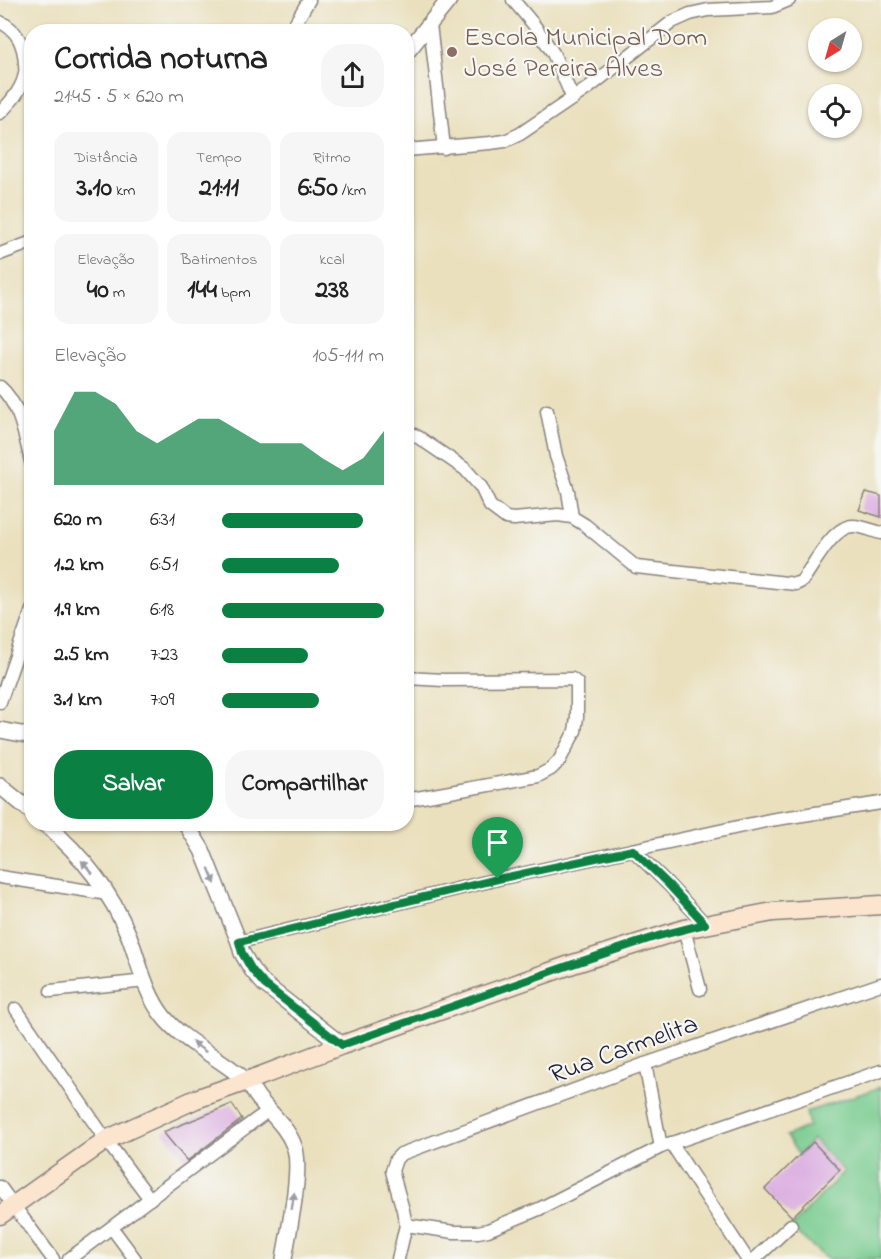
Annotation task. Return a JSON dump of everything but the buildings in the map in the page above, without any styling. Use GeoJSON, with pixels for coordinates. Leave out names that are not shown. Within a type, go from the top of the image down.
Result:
{"type":"FeatureCollection","features":[{"type":"Feature","properties":{"kind":"main road"},"geometry":{"type":"LineString","coordinates":[[7,1210],[106,1140],[196,1098],[247,1082],[342,1045],[573,964],[684,928],[774,912],[881,905]]}},
{"type":"Feature","properties":{"kind":"street"},"geometry":{"type":"LineString","coordinates":[[295,24],[309,0]]}},
{"type":"Feature","properties":{"kind":"street"},"geometry":{"type":"LineString","coordinates":[[414,43],[450,0]]}},
{"type":"Feature","properties":{"kind":"street"},"geometry":{"type":"LineString","coordinates":[[513,0],[553,53],[573,99]]}},
{"type":"Feature","properties":{"kind":"street"},"geometry":{"type":"LineString","coordinates":[[414,150],[505,141],[520,134],[573,99],[672,22],[690,14],[708,10],[772,7],[789,0]]}},
{"type":"Feature","properties":{"kind":"street"},"geometry":{"type":"LineString","coordinates":[[0,22],[8,26],[19,38],[24,51]]}},
{"type":"Feature","properties":{"kind":"street"},"geometry":{"type":"LineString","coordinates":[[430,24],[444,148]]}},
{"type":"Feature","properties":{"kind":"street"},"geometry":{"type":"LineString","coordinates":[[0,113],[15,96],[24,77]]}},
{"type":"Feature","properties":{"kind":"street"},"geometry":{"type":"LineString","coordinates":[[0,254],[24,245]]}},
{"type":"Feature","properties":{"kind":"street"},"geometry":{"type":"LineString","coordinates":[[0,387],[14,404],[24,435]]}},
{"type":"Feature","properties":{"kind":"street"},"geometry":{"type":"LineString","coordinates":[[547,411],[556,456],[568,491],[572,517]]}},
{"type":"Feature","properties":{"kind":"street"},"geometry":{"type":"LineString","coordinates":[[414,435],[465,469],[481,487],[490,506],[506,518],[558,515],[572,517],[636,567],[796,584],[802,581],[837,533],[845,527],[855,525],[881,533]]}},
{"type":"Feature","properties":{"kind":"street"},"geometry":{"type":"LineString","coordinates":[[0,702],[24,633]]}},
{"type":"Feature","properties":{"kind":"street"},"geometry":{"type":"LineString","coordinates":[[414,678],[574,680],[577,683],[575,731],[559,761],[551,769],[538,776],[414,799]]}},
{"type":"Feature","properties":{"kind":"street"},"geometry":{"type":"LineString","coordinates":[[0,730],[24,734]]}},
{"type":"Feature","properties":{"kind":"street"},"geometry":{"type":"LineString","coordinates":[[0,786],[24,806]]}},
{"type":"Feature","properties":{"kind":"street"},"geometry":{"type":"LineString","coordinates":[[239,942],[498,879],[770,820],[881,803]]}},
{"type":"Feature","properties":{"kind":"street"},"geometry":{"type":"LineString","coordinates":[[52,831],[87,867],[108,894],[127,932],[156,1005],[164,1017],[193,1042],[247,1082],[288,1134],[296,1149],[297,1163],[284,1259]]}},
{"type":"Feature","properties":{"kind":"street"},"geometry":{"type":"LineString","coordinates":[[190,831],[202,850],[242,953],[252,970],[264,984],[342,1045]]}},
{"type":"Feature","properties":{"kind":"street"},"geometry":{"type":"LineString","coordinates":[[633,850],[705,924]]}},
{"type":"Feature","properties":{"kind":"street"},"geometry":{"type":"LineString","coordinates":[[0,877],[108,894]]}},
{"type":"Feature","properties":{"kind":"street"},"geometry":{"type":"LineString","coordinates":[[684,928],[700,988]]}},
{"type":"Feature","properties":{"kind":"street"},"geometry":{"type":"LineString","coordinates":[[51,991],[146,981]]}},
{"type":"Feature","properties":{"kind":"street","name":"Rua Carmelita"},"geometry":{"type":"LineString","coordinates":[[406,1225],[404,1210],[392,1171],[396,1159],[401,1154],[645,1064],[881,984]]}},
{"type":"Feature","properties":{"kind":"street"},"geometry":{"type":"LineString","coordinates":[[16,1009],[106,1140],[150,1199]]}},
{"type":"Feature","properties":{"kind":"street"},"geometry":{"type":"LineString","coordinates":[[645,1064],[666,1145],[747,1259]]}},
{"type":"Feature","properties":{"kind":"street"},"geometry":{"type":"LineString","coordinates":[[398,1259],[406,1225],[454,1232],[488,1230],[539,1209],[666,1145],[881,1071]]}},
{"type":"Feature","properties":{"kind":"street"},"geometry":{"type":"LineString","coordinates":[[69,1259],[269,1110]]}},
{"type":"Feature","properties":{"kind":"street"},"geometry":{"type":"LineString","coordinates":[[0,1187],[7,1210],[53,1259]]}},
{"type":"Feature","properties":{"kind":"street"},"geometry":{"type":"LineString","coordinates":[[755,1259],[791,1225]]}},
{"type":"Feature","properties":{"kind":"street"},"geometry":{"type":"LineString","coordinates":[[112,1228],[135,1259]]}},
{"type":"Feature","properties":{"kind":"green space"},"geometry":{"type":"Polygon","coordinates":[[[881,1087],[881,1259],[827,1259],[791,1228],[844,1171],[813,1139],[799,1155],[786,1136],[809,1126],[806,1112],[881,1087]]]}},
{"type":"Feature","properties":{"kind":"place","name":"Escola Municipal Dom José Pereira Alves"},"geometry":{"type":"Point","coordinates":[452,52]}},
{"type":"Feature","properties":{"kind":"route"},"geometry":{"type":"LineString","coordinates":[[633,850],[705,924],[684,928],[573,964],[342,1045],[264,984],[252,970],[242,953],[239,942],[326,921],[498,879],[633,850]]}}]}
